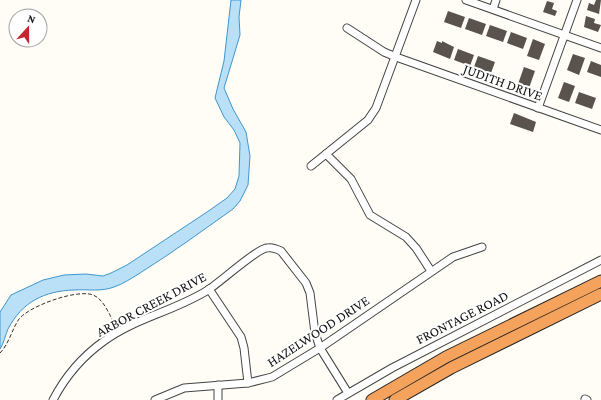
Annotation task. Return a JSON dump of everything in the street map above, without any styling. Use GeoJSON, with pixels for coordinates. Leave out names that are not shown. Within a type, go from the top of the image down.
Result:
{"type":"FeatureCollection","features":[{"type":"Feature","properties":{"kind":"highway"},"geometry":{"type":"LineString","coordinates":[[372,400],[446,357],[601,281]]}},
{"type":"Feature","properties":{"kind":"highway"},"geometry":{"type":"LineString","coordinates":[[395,400],[451,368],[601,294]]}},
{"type":"Feature","properties":{"kind":"street"},"geometry":{"type":"LineString","coordinates":[[311,166],[368,120],[382,95],[416,0]]}},
{"type":"Feature","properties":{"kind":"street"},"geometry":{"type":"LineString","coordinates":[[466,0],[601,48]]}},
{"type":"Feature","properties":{"kind":"street"},"geometry":{"type":"LineString","coordinates":[[493,10],[496,0]]}},
{"type":"Feature","properties":{"kind":"street"},"geometry":{"type":"LineString","coordinates":[[538,108],[577,0]]}},
{"type":"Feature","properties":{"kind":"street","name":"JUDITH DRIVE"},"geometry":{"type":"LineString","coordinates":[[347,28],[384,52],[396,57],[601,130]]}},
{"type":"Feature","properties":{"kind":"street"},"geometry":{"type":"LineString","coordinates":[[326,154],[350,179],[370,215],[406,237],[416,248],[431,272]]}},
{"type":"Feature","properties":{"kind":"street","name":"HAZELWOOD DRIVE"},"geometry":{"type":"LineString","coordinates":[[155,400],[184,388],[248,383],[272,377],[320,348],[454,257],[482,247]]}},
{"type":"Feature","properties":{"kind":"street","name":"ARBOR CREEK DRIVE"},"geometry":{"type":"LineString","coordinates":[[53,400],[71,372],[86,355],[105,340],[183,304],[209,289],[262,249],[267,248],[281,251],[306,283],[310,293],[315,334],[320,348],[348,393]]}},
{"type":"Feature","properties":{"kind":"street","name":"FRONTAGE ROAD"},"geometry":{"type":"LineString","coordinates":[[338,400],[392,368],[601,260]]}},
{"type":"Feature","properties":{"kind":"street"},"geometry":{"type":"LineString","coordinates":[[209,289],[241,337],[244,348],[248,383]]}},
{"type":"Feature","properties":{"kind":"street"},"geometry":{"type":"LineString","coordinates":[[218,385],[218,400]]}},
{"type":"Feature","properties":{"kind":"path"},"geometry":{"type":"LineString","coordinates":[[0,353],[20,317],[47,301],[65,297],[88,294],[96,296],[120,332]]}},
{"type":"Feature","properties":{"kind":"water"},"geometry":{"type":"Polygon","coordinates":[[[231,0],[241,0],[239,17],[240,35],[224,88],[233,109],[246,132],[250,156],[248,185],[240,201],[233,209],[187,242],[121,284],[104,289],[63,291],[35,300],[27,305],[14,320],[8,329],[0,349],[0,312],[11,295],[43,280],[64,275],[86,274],[103,276],[111,273],[127,265],[207,212],[227,198],[235,189],[239,176],[240,143],[234,130],[224,117],[215,98],[224,61],[231,0]]]}},
{"type":"Feature","properties":{"kind":"building"},"geometry":{"type":"Polygon","coordinates":[[[596,0],[601,0],[599,14],[587,10],[589,3],[594,5],[596,0]]]}},
{"type":"Feature","properties":{"kind":"building"},"geometry":{"type":"Polygon","coordinates":[[[547,1],[554,3],[552,9],[557,11],[555,16],[543,12],[547,1]]]}},
{"type":"Feature","properties":{"kind":"building"},"geometry":{"type":"Polygon","coordinates":[[[448,11],[465,17],[461,28],[444,22],[448,11]]]}},
{"type":"Feature","properties":{"kind":"building"},"geometry":{"type":"Polygon","coordinates":[[[586,16],[595,19],[594,23],[601,25],[598,32],[584,27],[586,16]]]}},
{"type":"Feature","properties":{"kind":"building"},"geometry":{"type":"Polygon","coordinates":[[[469,18],[486,24],[482,35],[465,29],[469,18]]]}},
{"type":"Feature","properties":{"kind":"building"},"geometry":{"type":"Polygon","coordinates":[[[490,25],[507,31],[503,42],[486,36],[490,25]]]}},
{"type":"Feature","properties":{"kind":"building"},"geometry":{"type":"Polygon","coordinates":[[[511,32],[527,38],[523,49],[507,43],[511,32]]]}},
{"type":"Feature","properties":{"kind":"building"},"geometry":{"type":"Polygon","coordinates":[[[533,39],[545,44],[539,60],[527,56],[533,39]]]}},
{"type":"Feature","properties":{"kind":"building"},"geometry":{"type":"Polygon","coordinates":[[[437,41],[442,43],[442,41],[454,47],[450,59],[433,52],[437,41]]]}},
{"type":"Feature","properties":{"kind":"building"},"geometry":{"type":"Polygon","coordinates":[[[458,49],[474,55],[470,66],[454,60],[458,49]]]}},
{"type":"Feature","properties":{"kind":"building"},"geometry":{"type":"Polygon","coordinates":[[[573,54],[585,58],[579,75],[567,70],[573,54]]]}},
{"type":"Feature","properties":{"kind":"building"},"geometry":{"type":"Polygon","coordinates":[[[478,56],[495,62],[491,73],[474,67],[478,56]]]}},
{"type":"Feature","properties":{"kind":"building"},"geometry":{"type":"Polygon","coordinates":[[[591,61],[601,65],[601,77],[587,72],[591,61]]]}},
{"type":"Feature","properties":{"kind":"building"},"geometry":{"type":"Polygon","coordinates":[[[524,67],[535,71],[529,88],[518,84],[524,67]]]}},
{"type":"Feature","properties":{"kind":"building"},"geometry":{"type":"Polygon","coordinates":[[[564,82],[575,86],[569,102],[558,98],[564,82]]]}},
{"type":"Feature","properties":{"kind":"building"},"geometry":{"type":"Polygon","coordinates":[[[579,92],[596,98],[592,109],[575,103],[579,92]]]}},
{"type":"Feature","properties":{"kind":"building"},"geometry":{"type":"Polygon","coordinates":[[[514,113],[536,122],[533,132],[510,124],[514,113]]]}}]}
